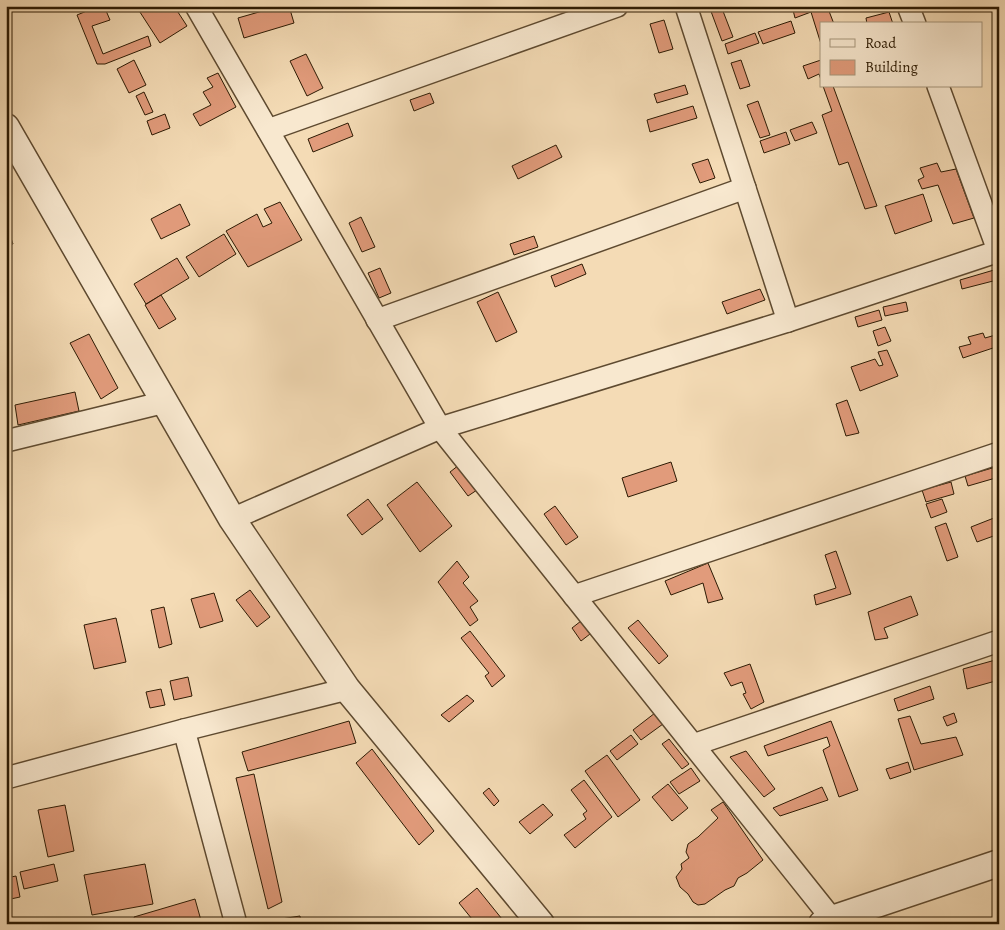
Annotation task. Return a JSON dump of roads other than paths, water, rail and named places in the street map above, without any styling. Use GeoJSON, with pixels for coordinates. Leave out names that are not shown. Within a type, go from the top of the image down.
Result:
{"type":"FeatureCollection","features":[{"type":"Feature","properties":{"kind":"street"},"geometry":{"type":"LineString","coordinates":[[196,6],[440,428],[693,744],[830,922],[999,863]]}},
{"type":"Feature","properties":{"kind":"street"},"geometry":{"type":"LineString","coordinates":[[268,130],[617,6]]}},
{"type":"Feature","properties":{"kind":"street"},"geometry":{"type":"LineString","coordinates":[[686,6],[788,321]]}},
{"type":"Feature","properties":{"kind":"street"},"geometry":{"type":"LineString","coordinates":[[908,6],[913,22]]}},
{"type":"Feature","properties":{"kind":"street"},"geometry":{"type":"LineString","coordinates":[[232,519],[440,428],[788,321],[999,251],[939,88]]}},
{"type":"Feature","properties":{"kind":"street"},"geometry":{"type":"LineString","coordinates":[[6,126],[232,519],[347,689],[541,924]]}},
{"type":"Feature","properties":{"kind":"street"},"geometry":{"type":"LineString","coordinates":[[377,320],[745,188]]}},
{"type":"Feature","properties":{"kind":"street"},"geometry":{"type":"LineString","coordinates":[[6,441],[165,402]]}},
{"type":"Feature","properties":{"kind":"street"},"geometry":{"type":"LineString","coordinates":[[574,596],[999,453]]}},
{"type":"Feature","properties":{"kind":"street"},"geometry":{"type":"LineString","coordinates":[[693,744],[999,641]]}},
{"type":"Feature","properties":{"kind":"street"},"geometry":{"type":"LineString","coordinates":[[6,778],[347,689]]}},
{"type":"Feature","properties":{"kind":"street"},"geometry":{"type":"LineString","coordinates":[[184,730],[236,924]]}}]}
